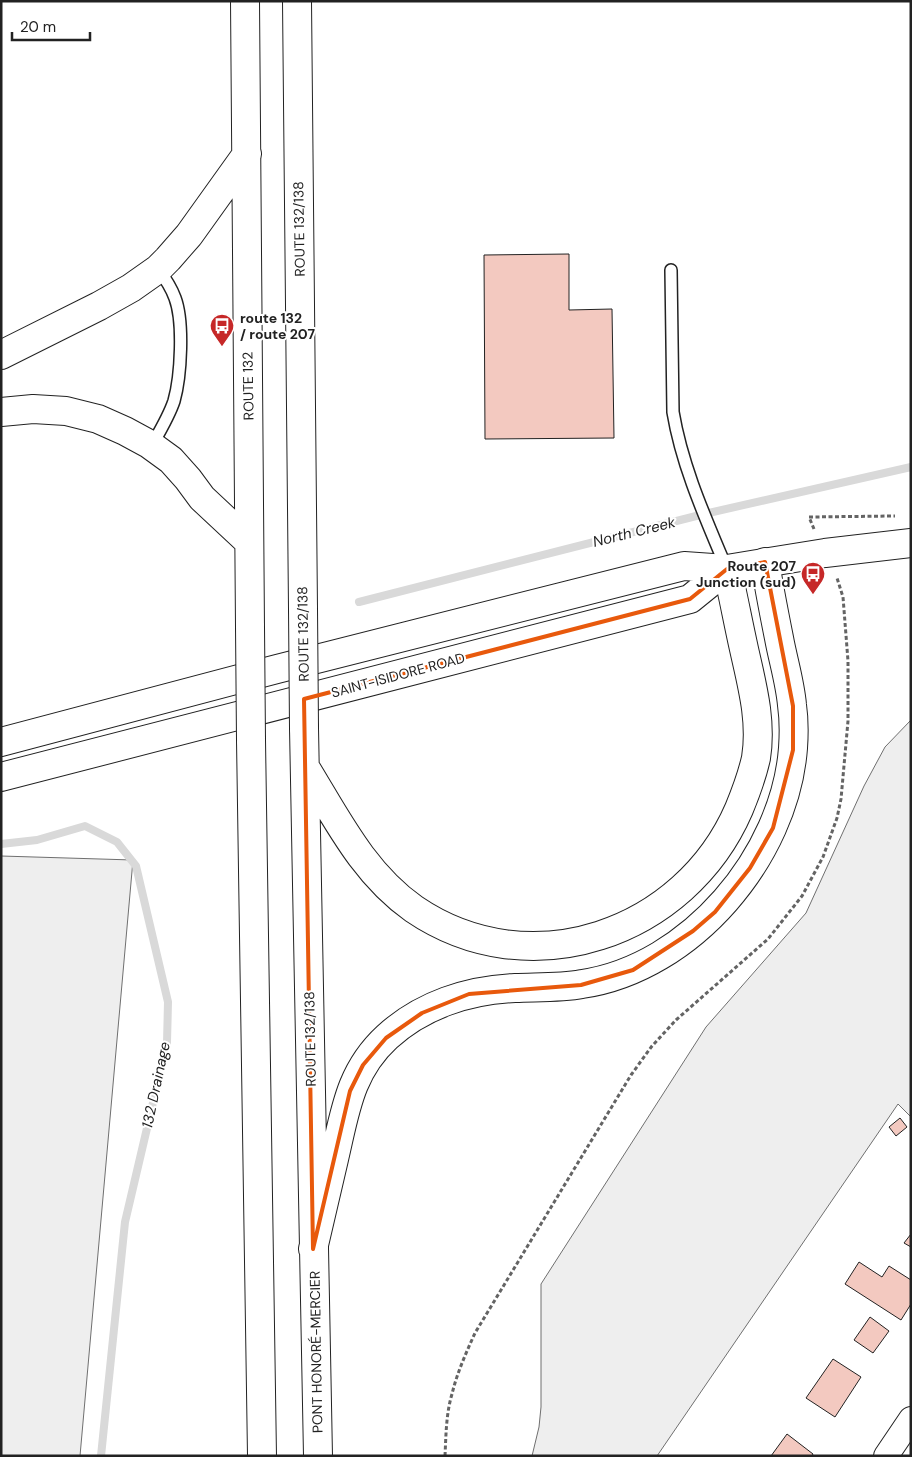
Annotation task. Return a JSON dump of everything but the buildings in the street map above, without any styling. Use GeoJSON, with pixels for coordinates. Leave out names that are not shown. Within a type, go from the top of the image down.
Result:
{"type":"FeatureCollection","features":[{"type":"Feature","properties":{"kind":"main road","name":"ROUTE 132"},"geometry":{"type":"LineString","coordinates":[[245,1],[248,541],[262,1456]]}},
{"type":"Feature","properties":{"kind":"main road","name":"ROUTE 132/138"},"geometry":{"type":"LineString","coordinates":[[297,11],[304,728],[313,1249]]}},
{"type":"Feature","properties":{"kind":"main road"},"geometry":{"type":"LineString","coordinates":[[1,355],[99,306],[131,288],[158,268],[189,234],[247,154]]}},
{"type":"Feature","properties":{"kind":"main road"},"geometry":{"type":"LineString","coordinates":[[1,412],[33,409],[66,411],[98,419],[125,431],[152,446],[171,460],[202,498],[248,541]]}},
{"type":"Feature","properties":{"kind":"main road","name":"SAINT-ISIDORE ROAD"},"geometry":{"type":"LineString","coordinates":[[1,742],[684,566],[727,569],[825,553],[911,543]]}},
{"type":"Feature","properties":{"kind":"main road"},"geometry":{"type":"LineString","coordinates":[[313,1249],[350,1091],[363,1065],[386,1038],[422,1013],[443,1002],[469,994],[489,990],[581,985],[598,982],[633,970],[672,948],[715,912],[733,892],[750,868],[773,828],[788,776],[792,750],[793,706],[765,562]]}},
{"type":"Feature","properties":{"kind":"main road"},"geometry":{"type":"LineString","coordinates":[[305,767],[357,852],[370,869],[396,895],[436,922],[475,938],[500,944],[520,946],[551,946],[612,933],[641,919],[668,901],[697,875],[710,860],[733,824],[751,780],[756,757],[757,706],[727,569]]}},
{"type":"Feature","properties":{"kind":"main road","name":"SAINT-ISIDORE ROAD"},"geometry":{"type":"LineString","coordinates":[[1,777],[690,599],[727,569]]}},
{"type":"Feature","properties":{"kind":"main road","name":"PONT HONORÉ-MERCIER"},"geometry":{"type":"LineString","coordinates":[[313,1249],[318,1456]]}},
{"type":"Feature","properties":{"kind":"street"},"geometry":{"type":"LineString","coordinates":[[886,1456],[911,1419]]}},
{"type":"Feature","properties":{"kind":"lane"},"geometry":{"type":"LineString","coordinates":[[152,446],[174,402],[179,379],[180,353],[179,313],[176,299],[170,285],[158,268]]}},
{"type":"Feature","properties":{"kind":"lane"},"geometry":{"type":"LineString","coordinates":[[670,270],[673,412],[677,434],[704,514],[727,569]]}},
{"type":"Feature","properties":{"kind":"path"},"geometry":{"type":"LineString","coordinates":[[809,517],[903,516]]}},
{"type":"Feature","properties":{"kind":"path"},"geometry":{"type":"LineString","coordinates":[[445,1456],[446,1425],[451,1395],[475,1333],[631,1075],[652,1046],[676,1020],[768,939],[802,896],[823,857],[837,818],[841,799],[848,720],[848,662],[843,597],[838,580]]}},
{"type":"Feature","properties":{"kind":"highlighted area"},"geometry":{"type":"Polygon","coordinates":[[[765,562],[793,706],[793,750],[773,828],[750,868],[715,912],[693,931],[633,970],[581,985],[469,994],[422,1013],[386,1038],[363,1065],[350,1091],[313,1249],[304,699],[690,599],[727,569],[765,562]]]}},
{"type":"Feature","properties":{"kind":"shaded area"},"geometry":{"type":"Polygon","coordinates":[[[911,720],[911,1117],[898,1104],[657,1456],[532,1456],[539,1427],[541,1407],[541,1284],[706,1027],[806,913],[864,786],[885,747],[911,720]]]}},
{"type":"Feature","properties":{"kind":"shaded area"},"geometry":{"type":"Polygon","coordinates":[[[1,856],[133,860],[80,1456],[1,1456],[1,856]]]}},
{"type":"Feature","properties":{"kind":"waterway","name":"North Creek"},"geometry":{"type":"LineString","coordinates":[[359,602],[704,514],[911,467]]}},
{"type":"Feature","properties":{"kind":"waterway","name":"132 Drainage"},"geometry":{"type":"LineString","coordinates":[[1,844],[37,840],[85,826],[117,842],[136,866],[168,1002],[167,1043],[125,1222],[101,1456]]}},
{"type":"Feature","properties":{"kind":"place","name":"route 132 / route 207"},"geometry":{"type":"Point","coordinates":[222,347]}},
{"type":"Feature","properties":{"kind":"place","name":"Route 207 Junction (sud)"},"geometry":{"type":"Point","coordinates":[813,595]}}]}
